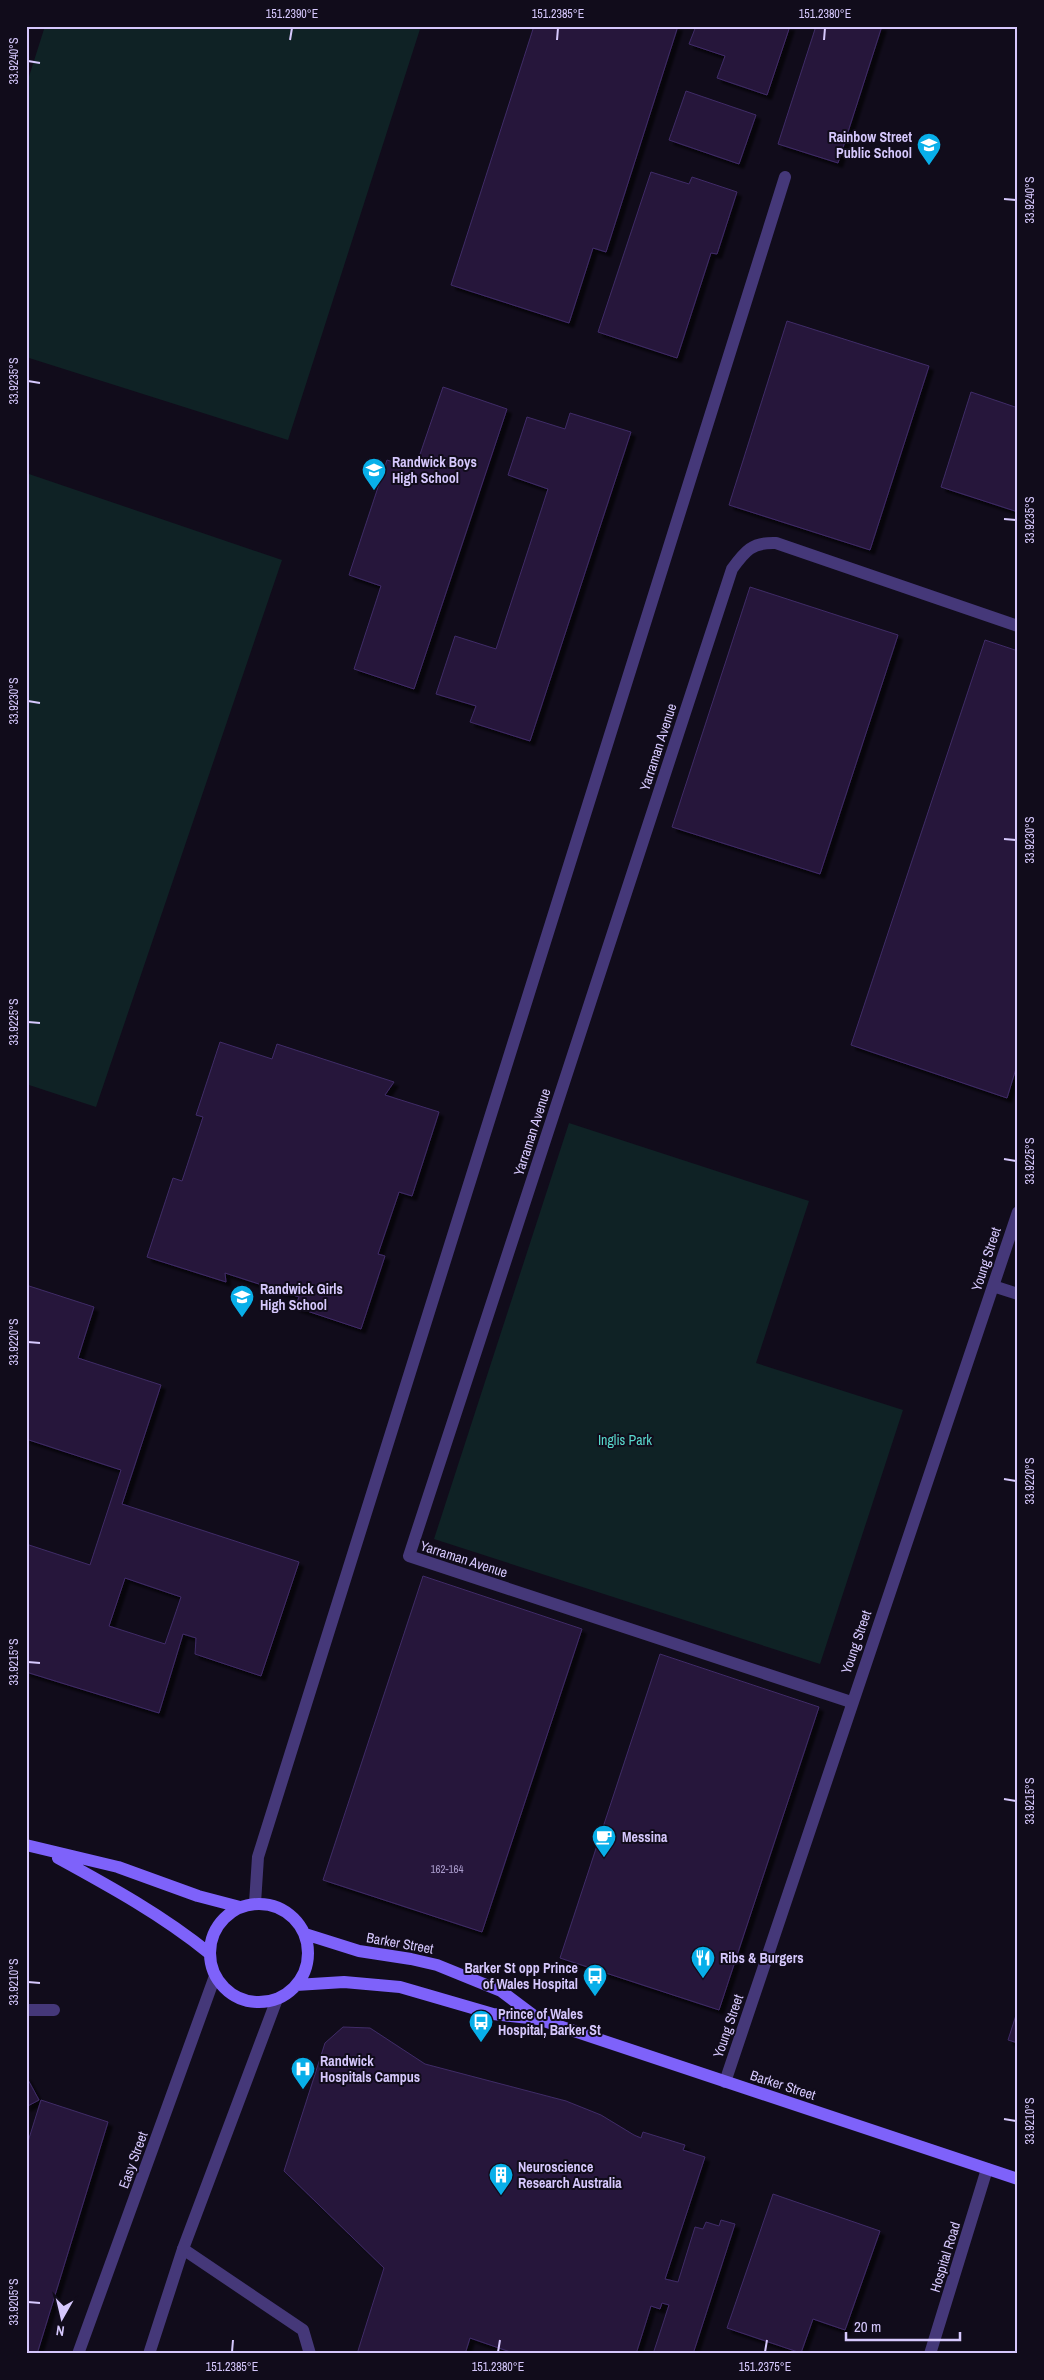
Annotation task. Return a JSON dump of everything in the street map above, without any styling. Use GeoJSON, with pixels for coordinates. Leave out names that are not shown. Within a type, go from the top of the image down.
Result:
{"type":"FeatureCollection","features":[{"type":"Feature","properties":{"kind":"main road"},"geometry":{"type":"LineString","coordinates":[[26,1845],[118,1867],[198,1896],[240,1907]]}},
{"type":"Feature","properties":{"kind":"main road"},"geometry":{"type":"LineString","coordinates":[[45,1851],[144,1906],[187,1935],[209,1953]]}},
{"type":"Feature","properties":{"kind":"main road"},"geometry":{"type":"LineString","coordinates":[[255,1903],[271,1904],[286,1910],[298,1921],[305,1934],[308,1950],[307,1965],[301,1980],[288,1993],[277,1999],[263,2003],[235,1997],[224,1988],[215,1976],[209,1953],[217,1927],[227,1915],[240,1907],[255,1903]]}},
{"type":"Feature","properties":{"kind":"main road","name":"Barker Street"},"geometry":{"type":"LineString","coordinates":[[305,1934],[358,1951],[437,1965],[501,1991],[538,2019]]}},
{"type":"Feature","properties":{"kind":"main road","name":"Barker Street"},"geometry":{"type":"LineString","coordinates":[[296,1985],[344,1982],[400,1987],[493,2014],[538,2019],[1018,2179]]}},
{"type":"Feature","properties":{"kind":"street"},"geometry":{"type":"LineString","coordinates":[[255,1903],[258,1856],[784,177]]}},
{"type":"Feature","properties":{"kind":"street","name":"Yarraman Avenue"},"geometry":{"type":"LineString","coordinates":[[851,1702],[409,1556],[732,569],[745,551],[762,542],[776,543],[1018,626]]}},
{"type":"Feature","properties":{"kind":"street","name":"Young Street"},"geometry":{"type":"LineString","coordinates":[[725,2082],[851,1702],[1018,1212]]}},
{"type":"Feature","properties":{"kind":"street"},"geometry":{"type":"LineString","coordinates":[[993,1286],[1018,1294]]}},
{"type":"Feature","properties":{"kind":"street","name":"Easy Street"},"geometry":{"type":"LineString","coordinates":[[78,2354],[215,1976]]}},
{"type":"Feature","properties":{"kind":"street"},"geometry":{"type":"LineString","coordinates":[[149,2354],[183,2249],[277,1999]]}},
{"type":"Feature","properties":{"kind":"street"},"geometry":{"type":"LineString","coordinates":[[26,2010],[54,2010]]}},
{"type":"Feature","properties":{"kind":"street","name":"Hospital Road"},"geometry":{"type":"LineString","coordinates":[[930,2354],[987,2169]]}},
{"type":"Feature","properties":{"kind":"street"},"geometry":{"type":"LineString","coordinates":[[183,2249],[303,2330],[310,2354]]}},
{"type":"Feature","properties":{"kind":"green space"},"geometry":{"type":"Polygon","coordinates":[[[45,26],[421,26],[288,440],[26,357],[26,86],[45,26]]]}},
{"type":"Feature","properties":{"kind":"green space"},"geometry":{"type":"Polygon","coordinates":[[[26,473],[282,560],[96,1107],[26,1084],[26,473]]]}},
{"type":"Feature","properties":{"kind":"green space","name":"Inglis Park"},"geometry":{"type":"Polygon","coordinates":[[[569,1123],[809,1201],[756,1363],[903,1410],[820,1664],[434,1539],[569,1123]]]}},
{"type":"Feature","properties":{"kind":"building"},"geometry":{"type":"Polygon","coordinates":[[[534,26],[678,26],[606,252],[593,248],[569,323],[451,285],[534,26]]]}},
{"type":"Feature","properties":{"kind":"building"},"geometry":{"type":"Polygon","coordinates":[[[696,26],[790,26],[767,95],[717,78],[725,56],[689,44],[696,26]]]}},
{"type":"Feature","properties":{"kind":"building"},"geometry":{"type":"Polygon","coordinates":[[[816,26],[882,26],[838,163],[778,144],[816,26]]]}},
{"type":"Feature","properties":{"kind":"building"},"geometry":{"type":"Polygon","coordinates":[[[686,91],[756,115],[739,164],[669,140],[686,91]]]}},
{"type":"Feature","properties":{"kind":"building"},"geometry":{"type":"Polygon","coordinates":[[[651,172],[689,184],[692,177],[737,192],[717,254],[711,253],[677,358],[598,332],[651,172]]]}},
{"type":"Feature","properties":{"kind":"building"},"geometry":{"type":"Polygon","coordinates":[[[787,321],[929,366],[870,550],[729,505],[787,321]]]}},
{"type":"Feature","properties":{"kind":"building"},"geometry":{"type":"Polygon","coordinates":[[[443,387],[507,409],[414,689],[354,669],[381,586],[349,575],[387,460],[415,469],[443,387]]]}},
{"type":"Feature","properties":{"kind":"building"},"geometry":{"type":"Polygon","coordinates":[[[971,392],[1018,408],[1018,512],[941,487],[971,392]]]}},
{"type":"Feature","properties":{"kind":"building"},"geometry":{"type":"Polygon","coordinates":[[[570,413],[631,432],[530,741],[470,722],[476,706],[436,694],[455,636],[496,649],[548,489],[508,475],[527,417],[565,429],[570,413]]]}},
{"type":"Feature","properties":{"kind":"building"},"geometry":{"type":"Polygon","coordinates":[[[750,587],[898,635],[820,874],[672,827],[750,587]]]}},
{"type":"Feature","properties":{"kind":"building"},"geometry":{"type":"Polygon","coordinates":[[[985,640],[1018,651],[1018,1062],[1007,1098],[851,1045],[985,640]]]}},
{"type":"Feature","properties":{"kind":"building"},"geometry":{"type":"Polygon","coordinates":[[[220,1042],[272,1059],[277,1044],[394,1082],[385,1095],[439,1112],[412,1196],[399,1192],[378,1254],[385,1256],[361,1329],[295,1307],[299,1297],[225,1273],[226,1282],[147,1257],[173,1178],[182,1181],[203,1117],[196,1115],[220,1042]]]}},
{"type":"Feature","properties":{"kind":"building"},"geometry":{"type":"Polygon","coordinates":[[[26,1285],[94,1307],[78,1358],[161,1385],[122,1504],[299,1562],[261,1676],[195,1654],[196,1638],[183,1634],[159,1713],[26,1672],[26,1544],[90,1565],[121,1470],[26,1439],[26,1285]],[[125,1578],[109,1626],[165,1644],[181,1597],[125,1578]]]}},
{"type":"Feature","properties":{"kind":"building"},"geometry":{"type":"Polygon","coordinates":[[[423,1576],[582,1629],[482,1932],[323,1880],[423,1576]]]}},
{"type":"Feature","properties":{"kind":"building"},"geometry":{"type":"Polygon","coordinates":[[[660,1654],[819,1707],[719,2010],[560,1958],[660,1654]]]}},
{"type":"Feature","properties":{"kind":"building"},"geometry":{"type":"Polygon","coordinates":[[[1018,2009],[1018,2043],[1008,2040],[1018,2009]]]}},
{"type":"Feature","properties":{"kind":"building","name":"Neuroscience Research Australia"},"geometry":{"type":"Polygon","coordinates":[[[343,2027],[370,2028],[425,2064],[566,2101],[601,2115],[641,2138],[643,2132],[685,2145],[683,2150],[705,2157],[665,2279],[678,2282],[695,2227],[703,2229],[706,2222],[719,2226],[721,2220],[735,2224],[693,2354],[653,2354],[669,2305],[662,2303],[660,2309],[651,2306],[636,2354],[516,2354],[470,2338],[465,2354],[357,2354],[384,2268],[284,2171],[325,2043],[343,2027]]]}},
{"type":"Feature","properties":{"kind":"building"},"geometry":{"type":"Polygon","coordinates":[[[26,2076],[39,2100],[26,2107],[26,2076]]]}},
{"type":"Feature","properties":{"kind":"building"},"geometry":{"type":"Polygon","coordinates":[[[41,2100],[108,2122],[37,2354],[26,2354],[26,2148],[41,2100]]]}},
{"type":"Feature","properties":{"kind":"building"},"geometry":{"type":"Polygon","coordinates":[[[773,2194],[880,2231],[845,2330],[813,2319],[801,2353],[727,2328],[773,2194]]]}},
{"type":"Feature","properties":{"kind":"place","name":"Rainbow Street Public School"},"geometry":{"type":"Point","coordinates":[929,166]}},
{"type":"Feature","properties":{"kind":"place","name":"Randwick Boys High School"},"geometry":{"type":"Point","coordinates":[374,491]}},
{"type":"Feature","properties":{"kind":"place","name":"Randwick Girls High School"},"geometry":{"type":"Point","coordinates":[242,1318]}},
{"type":"Feature","properties":{"kind":"place","name":"Messina"},"geometry":{"type":"Point","coordinates":[604,1858]}},
{"type":"Feature","properties":{"kind":"place","name":"Ribs & Burgers"},"geometry":{"type":"Point","coordinates":[703,1979]}},
{"type":"Feature","properties":{"kind":"place","name":"Barker St opp Prince of Wales Hospital"},"geometry":{"type":"Point","coordinates":[595,1997]}},
{"type":"Feature","properties":{"kind":"place","name":"Prince of Wales Hospital, Barker St"},"geometry":{"type":"Point","coordinates":[481,2043]}},
{"type":"Feature","properties":{"kind":"place","name":"Randwick Hospitals Campus"},"geometry":{"type":"Point","coordinates":[303,2090]}},
{"type":"Feature","properties":{"kind":"place","name":"Neuroscience Research Australia"},"geometry":{"type":"Point","coordinates":[501,2196]}}]}
